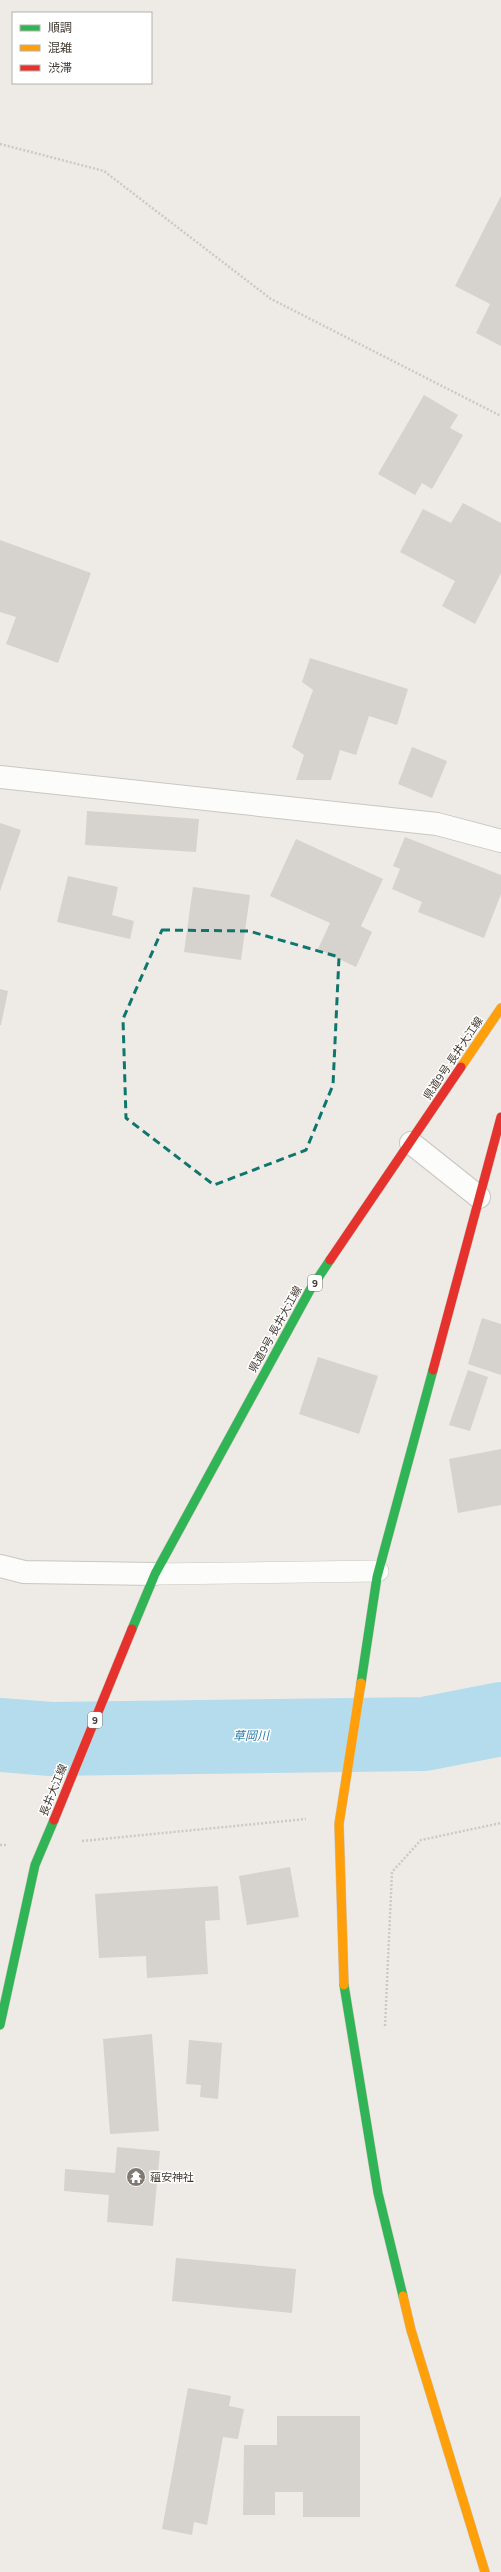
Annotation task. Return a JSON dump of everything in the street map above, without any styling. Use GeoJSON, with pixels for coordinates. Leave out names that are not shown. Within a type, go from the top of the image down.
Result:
{"type":"FeatureCollection","features":[{"type":"Feature","properties":{"kind":"street"},"geometry":{"type":"LineString","coordinates":[[0,777],[437,824],[501,841]]}},
{"type":"Feature","properties":{"kind":"street","name":"県道9号 長井大江線"},"geometry":{"type":"LineString","coordinates":[[155,1574],[310,1290],[501,1008]]}},
{"type":"Feature","properties":{"kind":"street"},"geometry":{"type":"LineString","coordinates":[[485,2572],[411,2330],[378,2193],[344,1992],[340,1820],[377,1574],[501,1117]]}},
{"type":"Feature","properties":{"kind":"street"},"geometry":{"type":"LineString","coordinates":[[411,1143],[479,1197]]}},
{"type":"Feature","properties":{"kind":"street"},"geometry":{"type":"LineString","coordinates":[[0,1566],[24,1572],[155,1574]]}},
{"type":"Feature","properties":{"kind":"street","name":"長井大江線"},"geometry":{"type":"LineString","coordinates":[[0,2024],[35,1865],[155,1574]]}},
{"type":"Feature","properties":{"kind":"lane"},"geometry":{"type":"LineString","coordinates":[[155,1574],[377,1574]]}},
{"type":"Feature","properties":{"kind":"path"},"geometry":{"type":"LineString","coordinates":[[0,144],[104,171],[271,299],[501,416]]}},
{"type":"Feature","properties":{"kind":"path"},"geometry":{"type":"LineString","coordinates":[[44,1845],[340,1820]]}},
{"type":"Feature","properties":{"kind":"path"},"geometry":{"type":"LineString","coordinates":[[385,2028],[387,2021],[392,1872],[421,1840],[501,1824]]}},
{"type":"Feature","properties":{"kind":"highlighted area"},"geometry":{"type":"Polygon","coordinates":[[[162,930],[249,931],[339,957],[333,1085],[306,1150],[214,1185],[126,1118],[123,1019],[162,930]]]}},
{"type":"Feature","properties":{"kind":"building"},"geometry":{"type":"Polygon","coordinates":[[[501,196],[501,346],[476,333],[490,304],[455,286],[501,196]]]}},
{"type":"Feature","properties":{"kind":"building"},"geometry":{"type":"Polygon","coordinates":[[[424,395],[458,415],[450,428],[463,435],[432,489],[422,483],[415,495],[378,474],[424,395]]]}},
{"type":"Feature","properties":{"kind":"building"},"geometry":{"type":"Polygon","coordinates":[[[463,503],[501,523],[501,573],[475,624],[442,606],[455,581],[400,552],[423,509],[451,523],[463,503]]]}},
{"type":"Feature","properties":{"kind":"building"},"geometry":{"type":"Polygon","coordinates":[[[0,540],[91,573],[58,663],[6,644],[16,617],[0,612],[0,540]]]}},
{"type":"Feature","properties":{"kind":"building"},"geometry":{"type":"Polygon","coordinates":[[[310,658],[408,689],[397,725],[369,716],[356,755],[340,750],[331,780],[296,780],[304,755],[292,747],[313,690],[302,682],[310,658]]]}},
{"type":"Feature","properties":{"kind":"building"},"geometry":{"type":"Polygon","coordinates":[[[412,747],[447,761],[432,798],[398,784],[412,747]]]}},
{"type":"Feature","properties":{"kind":"building"},"geometry":{"type":"Polygon","coordinates":[[[87,811],[199,819],[196,852],[85,845],[87,811]]]}},
{"type":"Feature","properties":{"kind":"building"},"geometry":{"type":"Polygon","coordinates":[[[0,823],[21,830],[0,891],[0,823]]]}},
{"type":"Feature","properties":{"kind":"building"},"geometry":{"type":"Polygon","coordinates":[[[405,837],[501,875],[501,894],[484,938],[418,912],[422,902],[392,889],[400,869],[393,866],[405,837]]]}},
{"type":"Feature","properties":{"kind":"building"},"geometry":{"type":"Polygon","coordinates":[[[296,839],[383,879],[361,926],[372,932],[356,967],[318,949],[330,923],[270,896],[296,839]]]}},
{"type":"Feature","properties":{"kind":"building"},"geometry":{"type":"Polygon","coordinates":[[[68,876],[118,887],[112,915],[134,921],[130,939],[57,922],[68,876]]]}},
{"type":"Feature","properties":{"kind":"building"},"geometry":{"type":"Polygon","coordinates":[[[193,887],[250,895],[241,960],[184,952],[193,887]]]}},
{"type":"Feature","properties":{"kind":"building"},"geometry":{"type":"Polygon","coordinates":[[[0,989],[8,991],[1,1025],[0,1025],[0,989]]]}},
{"type":"Feature","properties":{"kind":"building"},"geometry":{"type":"Polygon","coordinates":[[[482,1318],[501,1324],[501,1375],[468,1364],[482,1318]]]}},
{"type":"Feature","properties":{"kind":"building"},"geometry":{"type":"Polygon","coordinates":[[[318,1357],[378,1376],[359,1434],[299,1414],[318,1357]]]}},
{"type":"Feature","properties":{"kind":"building"},"geometry":{"type":"Polygon","coordinates":[[[468,1370],[488,1377],[470,1431],[449,1425],[468,1370]]]}},
{"type":"Feature","properties":{"kind":"building"},"geometry":{"type":"Polygon","coordinates":[[[501,1449],[501,1505],[458,1513],[449,1459],[501,1449]]]}},
{"type":"Feature","properties":{"kind":"building"},"geometry":{"type":"Polygon","coordinates":[[[290,1867],[299,1917],[247,1925],[239,1876],[290,1867]]]}},
{"type":"Feature","properties":{"kind":"building"},"geometry":{"type":"Polygon","coordinates":[[[218,1886],[220,1920],[205,1921],[208,1974],[147,1978],[146,1956],[99,1958],[95,1894],[218,1886]]]}},
{"type":"Feature","properties":{"kind":"building"},"geometry":{"type":"Polygon","coordinates":[[[152,2034],[159,2131],[110,2134],[103,2039],[152,2034]]]}},
{"type":"Feature","properties":{"kind":"building"},"geometry":{"type":"Polygon","coordinates":[[[189,2040],[222,2043],[218,2099],[200,2097],[201,2085],[186,2084],[189,2040]]]}},
{"type":"Feature","properties":{"kind":"building"},"geometry":{"type":"Polygon","coordinates":[[[117,2147],[160,2151],[153,2226],[107,2222],[109,2195],[64,2191],[65,2169],[115,2173],[117,2147]]]}},
{"type":"Feature","properties":{"kind":"building"},"geometry":{"type":"Polygon","coordinates":[[[176,2258],[296,2269],[292,2313],[172,2301],[176,2258]]]}},
{"type":"Feature","properties":{"kind":"building"},"geometry":{"type":"Polygon","coordinates":[[[188,2388],[231,2396],[229,2406],[244,2409],[238,2439],[223,2437],[207,2525],[194,2522],[192,2535],[162,2529],[188,2388]]]}},
{"type":"Feature","properties":{"kind":"building"},"geometry":{"type":"Polygon","coordinates":[[[277,2416],[360,2416],[360,2517],[303,2517],[303,2492],[275,2492],[275,2515],[243,2515],[244,2445],[277,2445],[277,2416]]]}},
{"type":"Feature","properties":{"kind":"waterway","name":"草岡川"},"geometry":{"type":"LineString","coordinates":[[0,1735],[51,1739],[424,1734],[501,1719]]}},
{"type":"Feature","properties":{"kind":"traffic: fast"},"geometry":{"type":"LineString","coordinates":[[132,1629],[155,1574],[310,1290],[330,1260]]}},
{"type":"Feature","properties":{"kind":"traffic: fast"},"geometry":{"type":"LineString","coordinates":[[361,1683],[377,1577],[433,1370]]}},
{"type":"Feature","properties":{"kind":"traffic: fast"},"geometry":{"type":"LineString","coordinates":[[0,2025],[35,1865],[54,1820]]}},
{"type":"Feature","properties":{"kind":"traffic: fast"},"geometry":{"type":"LineString","coordinates":[[344,1985],[378,2193],[403,2296]]}},
{"type":"Feature","properties":{"kind":"traffic: slow"},"geometry":{"type":"LineString","coordinates":[[461,1067],[501,1008]]}},
{"type":"Feature","properties":{"kind":"traffic: slow"},"geometry":{"type":"LineString","coordinates":[[344,1985],[339,1824],[361,1683]]}},
{"type":"Feature","properties":{"kind":"traffic: slow"},"geometry":{"type":"LineString","coordinates":[[403,2296],[411,2330],[485,2572]]}},
{"type":"Feature","properties":{"kind":"traffic: jam"},"geometry":{"type":"LineString","coordinates":[[330,1260],[461,1067]]}},
{"type":"Feature","properties":{"kind":"traffic: jam"},"geometry":{"type":"LineString","coordinates":[[433,1370],[501,1117]]}},
{"type":"Feature","properties":{"kind":"traffic: jam"},"geometry":{"type":"LineString","coordinates":[[54,1820],[132,1629]]}},
{"type":"Feature","properties":{"kind":"place","name":"蘊安神社"},"geometry":{"type":"Point","coordinates":[136,2177]}}]}
